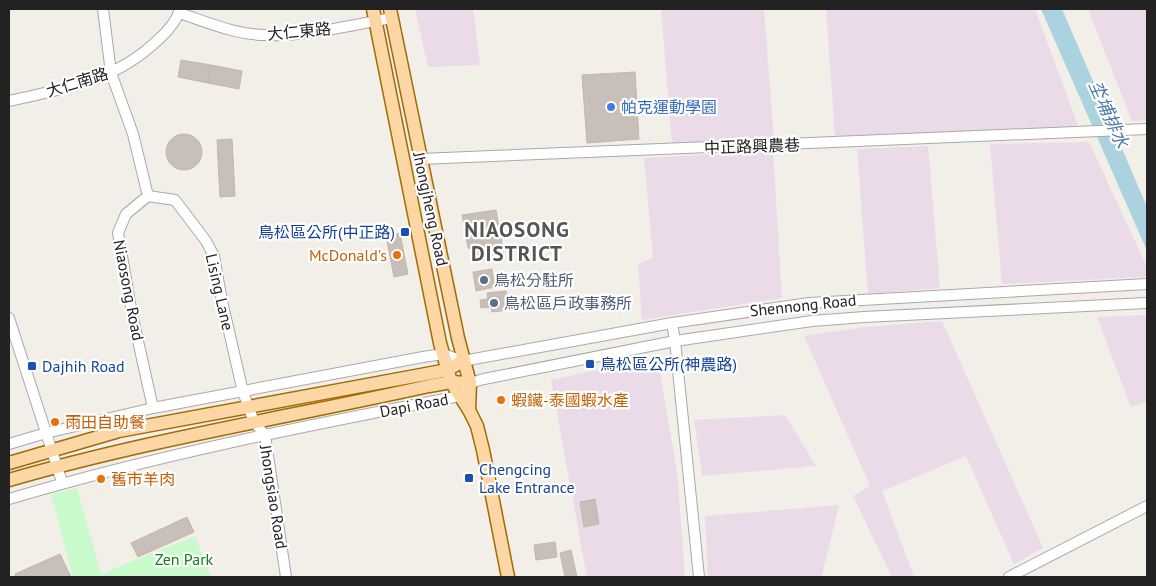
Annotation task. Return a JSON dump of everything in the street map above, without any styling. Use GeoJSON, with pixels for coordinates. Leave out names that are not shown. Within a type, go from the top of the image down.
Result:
{"type":"FeatureCollection","features":[{"type":"Feature","properties":{"kind":"main road","name":"Jhongjheng Road"},"geometry":{"type":"LineString","coordinates":[[391,13],[463,361],[470,383],[469,410]]}},
{"type":"Feature","properties":{"kind":"main road","name":"Jhongjheng Road"},"geometry":{"type":"LineString","coordinates":[[374,15],[443,354],[449,376],[477,426],[484,450],[508,577]]}},
{"type":"Feature","properties":{"kind":"main road","name":"Dapi Road"},"geometry":{"type":"LineString","coordinates":[[9,480],[57,466],[449,376],[463,361]]}},
{"type":"Feature","properties":{"kind":"main road","name":"Dapi Road"},"geometry":{"type":"LineString","coordinates":[[9,462],[119,431],[247,408],[449,376],[470,383]]}},
{"type":"Feature","properties":{"kind":"street"},"geometry":{"type":"LineString","coordinates":[[103,9],[111,73],[133,134],[148,196]]}},
{"type":"Feature","properties":{"kind":"street","name":"大仁南路"},"geometry":{"type":"LineString","coordinates":[[9,102],[89,82],[111,73],[143,54],[166,32],[179,11]]}},
{"type":"Feature","properties":{"kind":"street","name":"大仁東路"},"geometry":{"type":"LineString","coordinates":[[179,11],[234,31],[264,36],[293,35],[374,15],[391,13]]}},
{"type":"Feature","properties":{"kind":"street","name":"中正路興農巷"},"geometry":{"type":"LineString","coordinates":[[420,159],[1147,129]]}},
{"type":"Feature","properties":{"kind":"street","name":"Lising Lane"},"geometry":{"type":"LineString","coordinates":[[148,196],[175,200],[206,241],[214,256],[222,301],[243,392]]}},
{"type":"Feature","properties":{"kind":"street","name":"Niaosong Road"},"geometry":{"type":"LineString","coordinates":[[148,196],[126,214],[118,232],[132,314],[153,408]]}},
{"type":"Feature","properties":{"kind":"street","name":"Shennong Road"},"geometry":{"type":"LineString","coordinates":[[463,361],[672,322],[809,303],[1147,284]]}},
{"type":"Feature","properties":{"kind":"street"},"geometry":{"type":"LineString","coordinates":[[989,292],[989,310]]}},
{"type":"Feature","properties":{"kind":"street","name":"Shennong Road"},"geometry":{"type":"LineString","coordinates":[[470,383],[675,341],[812,321],[864,316],[1147,303]]}},
{"type":"Feature","properties":{"kind":"street"},"geometry":{"type":"LineString","coordinates":[[9,318],[62,482]]}},
{"type":"Feature","properties":{"kind":"street"},"geometry":{"type":"LineString","coordinates":[[672,322],[699,577]]}},
{"type":"Feature","properties":{"kind":"street"},"geometry":{"type":"LineString","coordinates":[[9,444],[46,433],[153,408],[443,354],[463,361]]}},
{"type":"Feature","properties":{"kind":"street","name":"Dapi Road"},"geometry":{"type":"LineString","coordinates":[[9,498],[62,482],[265,435],[460,396],[470,383]]}},
{"type":"Feature","properties":{"kind":"street","name":"Jhongsiao Road"},"geometry":{"type":"LineString","coordinates":[[243,392],[247,408],[254,422],[265,435],[286,577]]}},
{"type":"Feature","properties":{"kind":"street"},"geometry":{"type":"LineString","coordinates":[[1009,577],[1147,506]]}},
{"type":"Feature","properties":{"kind":"shaded area"},"geometry":{"type":"Polygon","coordinates":[[[415,9],[473,9],[480,65],[428,67],[415,9]]]}},
{"type":"Feature","properties":{"kind":"shaded area"},"geometry":{"type":"Polygon","coordinates":[[[661,9],[764,9],[774,139],[672,144],[661,9]]]}},
{"type":"Feature","properties":{"kind":"shaded area"},"geometry":{"type":"Polygon","coordinates":[[[826,9],[1035,9],[1079,128],[835,137],[826,9]]]}},
{"type":"Feature","properties":{"kind":"shaded area"},"geometry":{"type":"Polygon","coordinates":[[[1088,9],[1147,9],[1147,120],[1132,121],[1088,9]]]}},
{"type":"Feature","properties":{"kind":"shaded area"},"geometry":{"type":"Polygon","coordinates":[[[1089,142],[1147,267],[1147,277],[1002,284],[990,144],[1089,142]]]}},
{"type":"Feature","properties":{"kind":"shaded area"},"geometry":{"type":"Polygon","coordinates":[[[928,146],[940,288],[868,294],[857,149],[928,146]]]}},
{"type":"Feature","properties":{"kind":"shaded area"},"geometry":{"type":"Polygon","coordinates":[[[773,151],[782,298],[642,320],[638,264],[653,258],[644,158],[773,151]]]}},
{"type":"Feature","properties":{"kind":"shaded area"},"geometry":{"type":"Polygon","coordinates":[[[1147,315],[1147,401],[1131,407],[1097,317],[1147,315]]]}},
{"type":"Feature","properties":{"kind":"shaded area"},"geometry":{"type":"Polygon","coordinates":[[[942,321],[1043,548],[1014,564],[966,456],[882,491],[914,577],[892,577],[853,496],[870,486],[804,336],[865,327],[942,321]]]}},
{"type":"Feature","properties":{"kind":"shaded area"},"geometry":{"type":"Polygon","coordinates":[[[657,356],[677,471],[685,577],[587,577],[551,380],[657,356]]]}},
{"type":"Feature","properties":{"kind":"shaded area"},"geometry":{"type":"Polygon","coordinates":[[[785,415],[816,466],[702,476],[694,420],[785,415]]]}},
{"type":"Feature","properties":{"kind":"shaded area"},"geometry":{"type":"Polygon","coordinates":[[[839,505],[822,576],[708,577],[705,516],[839,505]]]}},
{"type":"Feature","properties":{"kind":"green space","name":"Zen Park"},"geometry":{"type":"Polygon","coordinates":[[[77,488],[101,574],[195,536],[211,577],[73,577],[51,494],[77,488]]]}},
{"type":"Feature","properties":{"kind":"water"},"geometry":{"type":"Polygon","coordinates":[[[1041,9],[1062,9],[1147,207],[1147,251],[1041,9]]]}},
{"type":"Feature","properties":{"kind":"building"},"geometry":{"type":"Polygon","coordinates":[[[181,60],[211,65],[208,83],[178,77],[181,60]]]}},
{"type":"Feature","properties":{"kind":"building"},"geometry":{"type":"Polygon","coordinates":[[[211,65],[242,71],[239,89],[208,83],[211,65]]]}},
{"type":"Feature","properties":{"kind":"building","name":"帕克運動學園"},"geometry":{"type":"Polygon","coordinates":[[[635,72],[639,139],[587,143],[582,75],[635,72]]]}},
{"type":"Feature","properties":{"kind":"building"},"geometry":{"type":"Polygon","coordinates":[[[184,134],[191,135],[197,139],[201,145],[201,159],[197,165],[191,169],[184,170],[177,169],[171,165],[167,159],[166,152],[167,145],[171,139],[177,135],[184,134]]]}},
{"type":"Feature","properties":{"kind":"building"},"geometry":{"type":"Polygon","coordinates":[[[232,139],[235,196],[220,197],[217,140],[232,139]]]}},
{"type":"Feature","properties":{"kind":"building"},"geometry":{"type":"Polygon","coordinates":[[[496,210],[504,256],[477,261],[475,250],[468,248],[462,215],[496,210]]]}},
{"type":"Feature","properties":{"kind":"building","name":"McDonald's"},"geometry":{"type":"Polygon","coordinates":[[[400,233],[408,274],[394,277],[386,236],[400,233]]]}},
{"type":"Feature","properties":{"kind":"building","name":"鳥松分駐所"},"geometry":{"type":"Polygon","coordinates":[[[492,269],[495,287],[476,291],[473,272],[492,269]]]}},
{"type":"Feature","properties":{"kind":"building","name":"鳥松區戶政事務所"},"geometry":{"type":"Polygon","coordinates":[[[506,291],[509,310],[492,312],[491,307],[481,308],[480,300],[488,299],[487,293],[506,291]]]}},
{"type":"Feature","properties":{"kind":"building"},"geometry":{"type":"Polygon","coordinates":[[[595,499],[599,524],[584,527],[580,502],[595,499]]]}},
{"type":"Feature","properties":{"kind":"building"},"geometry":{"type":"Polygon","coordinates":[[[187,517],[194,532],[138,557],[131,543],[187,517]]]}},
{"type":"Feature","properties":{"kind":"building"},"geometry":{"type":"Polygon","coordinates":[[[555,542],[557,557],[536,560],[534,545],[555,542]]]}},
{"type":"Feature","properties":{"kind":"building"},"geometry":{"type":"Polygon","coordinates":[[[571,550],[577,577],[565,577],[560,553],[571,550]]]}},
{"type":"Feature","properties":{"kind":"building"},"geometry":{"type":"Polygon","coordinates":[[[60,554],[71,577],[16,577],[15,574],[60,554]]]}},
{"type":"Feature","properties":{"kind":"place","name":"帕克運動學園"},"geometry":{"type":"Point","coordinates":[611,107]}},
{"type":"Feature","properties":{"kind":"place","name":"鳥松區公所(中正路)"},"geometry":{"type":"Point","coordinates":[405,232]}},
{"type":"Feature","properties":{"kind":"place","name":"McDonald's"},"geometry":{"type":"Point","coordinates":[397,255]}},
{"type":"Feature","properties":{"kind":"place","name":"鳥松分駐所"},"geometry":{"type":"Point","coordinates":[484,280]}},
{"type":"Feature","properties":{"kind":"place","name":"鳥松區戶政事務所"},"geometry":{"type":"Point","coordinates":[494,303]}},
{"type":"Feature","properties":{"kind":"place","name":"鳥松區公所(神農路)"},"geometry":{"type":"Point","coordinates":[590,364]}},
{"type":"Feature","properties":{"kind":"place","name":"Dajhih Road"},"geometry":{"type":"Point","coordinates":[32,366]}},
{"type":"Feature","properties":{"kind":"place","name":"蝦鑶-泰國蝦水產"},"geometry":{"type":"Point","coordinates":[501,400]}},
{"type":"Feature","properties":{"kind":"place","name":"雨田自助餐"},"geometry":{"type":"Point","coordinates":[55,422]}},
{"type":"Feature","properties":{"kind":"place","name":"Chengcing Lake Entrance"},"geometry":{"type":"Point","coordinates":[469,478]}},
{"type":"Feature","properties":{"kind":"place","name":"舊市羊肉"},"geometry":{"type":"Point","coordinates":[101,479]}},
{"type":"Feature","properties":{"kind":"district","name":"NIAOSONG DISTRICT"},"geometry":{"type":"Point","coordinates":[517,241]}},
{"type":"Feature","properties":{"kind":"water label","name":"坔埔排水"},"geometry":{"type":"Point","coordinates":[1109,114]}}]}
